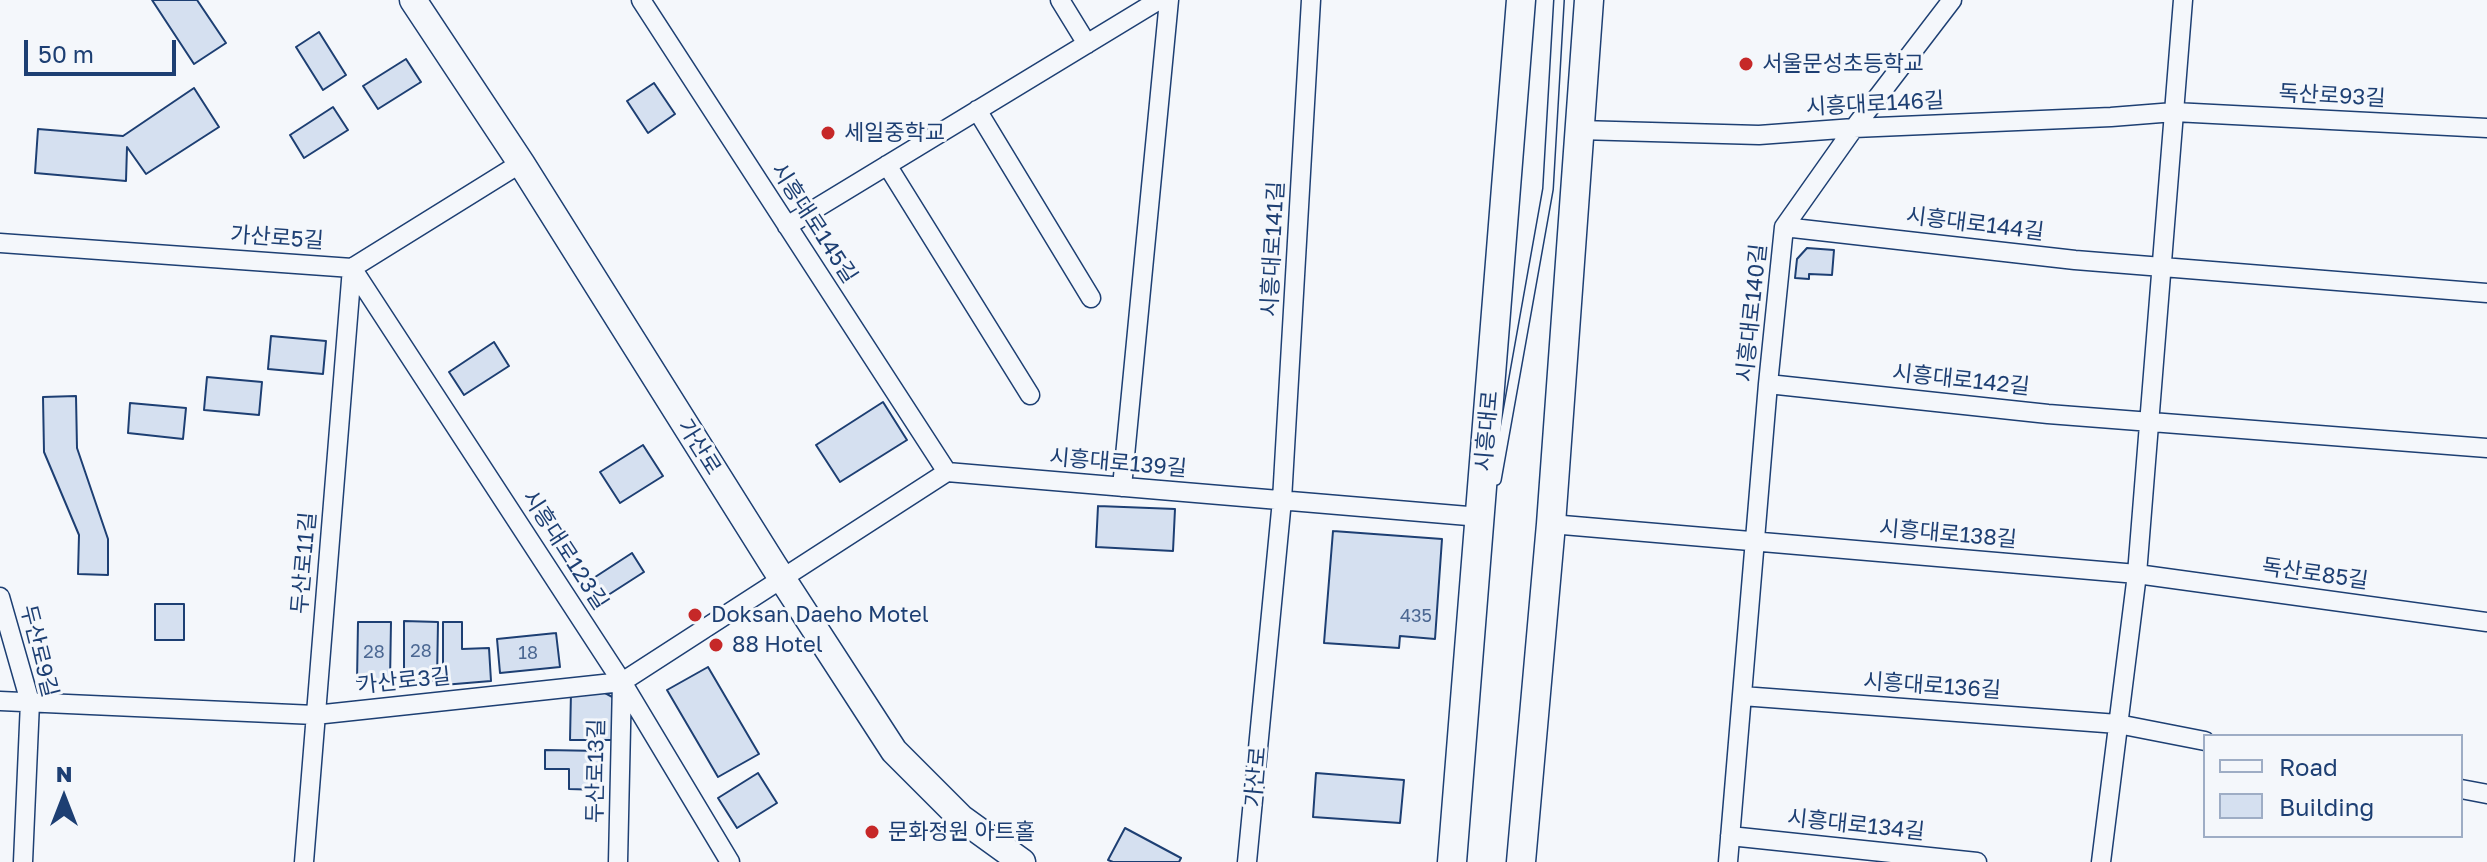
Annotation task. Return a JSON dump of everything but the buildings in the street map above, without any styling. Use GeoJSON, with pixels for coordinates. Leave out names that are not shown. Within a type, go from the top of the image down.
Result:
{"type":"FeatureCollection","features":[{"type":"Feature","properties":{"kind":"main road","name":"가산로"},"geometry":{"type":"LineString","coordinates":[[413,0],[521,163],[894,751],[961,818],[1022,862]]}},
{"type":"Feature","properties":{"kind":"main road","name":"시흥대로"},"geometry":{"type":"LineString","coordinates":[[1452,862],[1473,608],[1486,509],[1521,0]]}},
{"type":"Feature","properties":{"kind":"main road"},"geometry":{"type":"LineString","coordinates":[[1521,862],[1551,524],[1589,0]]}},
{"type":"Feature","properties":{"kind":"street","name":"시흥대로145길"},"geometry":{"type":"LineString","coordinates":[[641,0],[947,472]]}},
{"type":"Feature","properties":{"kind":"street"},"geometry":{"type":"LineString","coordinates":[[1060,0],[1087,44]]}},
{"type":"Feature","properties":{"kind":"street"},"geometry":{"type":"LineString","coordinates":[[787,226],[1159,0]]}},
{"type":"Feature","properties":{"kind":"street"},"geometry":{"type":"LineString","coordinates":[[1122,487],[1169,0]]}},
{"type":"Feature","properties":{"kind":"street","name":"시흥대로141길"},"geometry":{"type":"LineString","coordinates":[[1282,500],[1311,0]]}},
{"type":"Feature","properties":{"kind":"street","name":"시흥대로140길"},"geometry":{"type":"LineString","coordinates":[[1756,542],[1784,227],[1854,128],[1952,0]]}},
{"type":"Feature","properties":{"kind":"street"},"geometry":{"type":"LineString","coordinates":[[2101,862],[2137,574],[2183,0]]}},
{"type":"Feature","properties":{"kind":"street"},"geometry":{"type":"LineString","coordinates":[[977,110],[1091,298]]}},
{"type":"Feature","properties":{"kind":"street","name":"시흥대로146길"},"geometry":{"type":"LineString","coordinates":[[1580,117],[1759,135],[2174,112]]}},
{"type":"Feature","properties":{"kind":"street","name":"독산로93길"},"geometry":{"type":"LineString","coordinates":[[2174,112],[2487,128]]}},
{"type":"Feature","properties":{"kind":"street","name":"가산로5길"},"geometry":{"type":"LineString","coordinates":[[0,243],[352,268],[521,163]]}},
{"type":"Feature","properties":{"kind":"street"},"geometry":{"type":"LineString","coordinates":[[887,165],[1030,395]]}},
{"type":"Feature","properties":{"kind":"street","name":"시흥대로144길"},"geometry":{"type":"LineString","coordinates":[[1784,227],[2075,260],[2487,293]]}},
{"type":"Feature","properties":{"kind":"street","name":"시흥대로123길"},"geometry":{"type":"LineString","coordinates":[[352,268],[622,682],[730,862]]}},
{"type":"Feature","properties":{"kind":"street","name":"두산로11길"},"geometry":{"type":"LineString","coordinates":[[304,862],[352,268]]}},
{"type":"Feature","properties":{"kind":"street","name":"시흥대로142길"},"geometry":{"type":"LineString","coordinates":[[1768,384],[2048,414],[2487,448]]}},
{"type":"Feature","properties":{"kind":"street"},"geometry":{"type":"LineString","coordinates":[[783,580],[947,472]]}},
{"type":"Feature","properties":{"kind":"street","name":"시흥대로139길"},"geometry":{"type":"LineString","coordinates":[[947,472],[1282,500],[1486,509]]}},
{"type":"Feature","properties":{"kind":"street","name":"가산로"},"geometry":{"type":"LineString","coordinates":[[1247,862],[1282,500]]}},
{"type":"Feature","properties":{"kind":"street","name":"시흥대로138길"},"geometry":{"type":"LineString","coordinates":[[1551,524],[2137,574]]}},
{"type":"Feature","properties":{"kind":"street"},"geometry":{"type":"LineString","coordinates":[[1728,862],[1756,542]]}},
{"type":"Feature","properties":{"kind":"street","name":"독산로85길"},"geometry":{"type":"LineString","coordinates":[[2137,574],[2487,622]]}},
{"type":"Feature","properties":{"kind":"street","name":"가산로3길"},"geometry":{"type":"LineString","coordinates":[[0,701],[315,715],[622,682],[783,580]]}},
{"type":"Feature","properties":{"kind":"street","name":"두산로9길"},"geometry":{"type":"LineString","coordinates":[[0,597],[5,633],[30,702],[23,862]]}},
{"type":"Feature","properties":{"kind":"street","name":"두산로13길"},"geometry":{"type":"LineString","coordinates":[[618,862],[622,682]]}},
{"type":"Feature","properties":{"kind":"street","name":"시흥대로136길"},"geometry":{"type":"LineString","coordinates":[[1742,696],[2118,724],[2203,741]]}},
{"type":"Feature","properties":{"kind":"street"},"geometry":{"type":"LineString","coordinates":[[2463,789],[2487,794]]}},
{"type":"Feature","properties":{"kind":"street","name":"시흥대로134길"},"geometry":{"type":"LineString","coordinates":[[1730,836],[1977,862]]}},
{"type":"Feature","properties":{"kind":"lane"},"geometry":{"type":"LineString","coordinates":[[1495,485],[1548,189],[1559,0]]}},
{"type":"Feature","properties":{"kind":"lane"},"geometry":{"type":"LineString","coordinates":[[1580,0],[1580,117]]}},
{"type":"Feature","properties":{"kind":"place","name":"서울문성초등학교"},"geometry":{"type":"Point","coordinates":[1746,64]}},
{"type":"Feature","properties":{"kind":"place","name":"세일중학교"},"geometry":{"type":"Point","coordinates":[828,133]}},
{"type":"Feature","properties":{"kind":"place","name":"Doksan Daeho Motel"},"geometry":{"type":"Point","coordinates":[695,615]}},
{"type":"Feature","properties":{"kind":"place","name":"88 Hotel"},"geometry":{"type":"Point","coordinates":[716,645]}},
{"type":"Feature","properties":{"kind":"place","name":"문화정원 아트홀"},"geometry":{"type":"Point","coordinates":[872,832]}}]}
